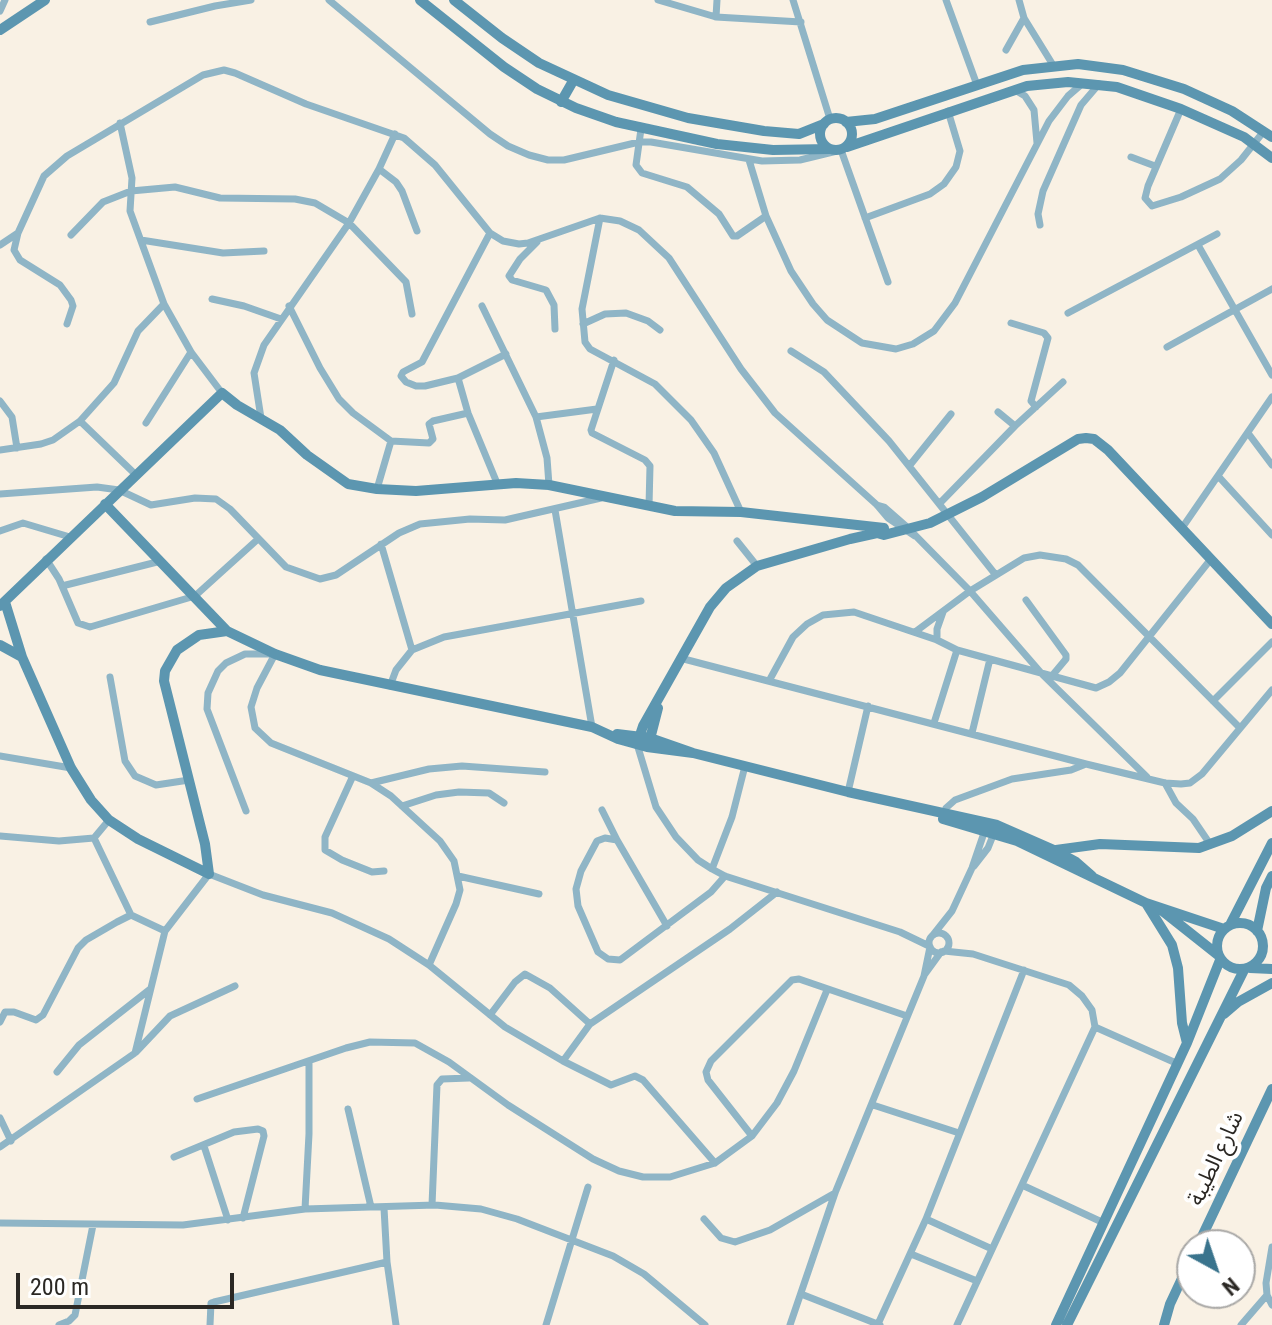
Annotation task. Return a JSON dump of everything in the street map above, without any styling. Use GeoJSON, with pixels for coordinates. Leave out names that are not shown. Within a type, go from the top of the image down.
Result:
{"type":"FeatureCollection","features":[{"type":"Feature","properties":{"kind":"street"},"geometry":{"type":"LineString","coordinates":[[0,11],[5,0]]}},
{"type":"Feature","properties":{"kind":"street"},"geometry":{"type":"LineString","coordinates":[[0,30],[45,0]]}},
{"type":"Feature","properties":{"kind":"street"},"geometry":{"type":"LineString","coordinates":[[150,22],[251,0]]}},
{"type":"Feature","properties":{"kind":"street"},"geometry":{"type":"LineString","coordinates":[[329,0],[508,146],[548,160],[564,160],[639,142],[663,143],[749,160],[800,160],[1015,90],[1040,84],[1084,83],[1139,94],[1181,109],[1255,145],[1272,158]]}},
{"type":"Feature","properties":{"kind":"street"},"geometry":{"type":"LineString","coordinates":[[420,0],[504,67],[561,102],[616,122],[735,147],[782,150],[838,149],[852,136],[851,128],[839,118],[811,131],[793,134],[727,125],[634,104],[573,81],[520,51],[454,0]]}},
{"type":"Feature","properties":{"kind":"street"},"geometry":{"type":"LineString","coordinates":[[658,0],[716,17],[801,22]]}},
{"type":"Feature","properties":{"kind":"street"},"geometry":{"type":"LineString","coordinates":[[716,17],[717,0]]}},
{"type":"Feature","properties":{"kind":"street"},"geometry":{"type":"LineString","coordinates":[[793,0],[827,122]]}},
{"type":"Feature","properties":{"kind":"street"},"geometry":{"type":"LineString","coordinates":[[946,0],[977,85]]}},
{"type":"Feature","properties":{"kind":"street"},"geometry":{"type":"LineString","coordinates":[[1019,0],[1024,18],[1053,65]]}},
{"type":"Feature","properties":{"kind":"street"},"geometry":{"type":"LineString","coordinates":[[1006,50],[1024,18]]}},
{"type":"Feature","properties":{"kind":"street"},"geometry":{"type":"LineString","coordinates":[[846,122],[875,119],[1023,70],[1053,65],[1102,66],[1163,81],[1218,104],[1268,134],[1220,179],[1155,207],[1148,204],[1145,198],[1155,166],[1181,109]]}},
{"type":"Feature","properties":{"kind":"street"},"geometry":{"type":"LineString","coordinates":[[67,324],[73,306],[71,300],[60,285],[20,260],[14,250],[18,233],[44,176],[67,156],[120,123],[203,75],[224,70],[330,114],[395,134],[420,150],[435,165],[490,233],[511,243],[538,240],[600,218],[629,224],[657,244],[669,258],[763,399],[877,505],[884,507],[970,591],[1042,674],[1149,779]]}},
{"type":"Feature","properties":{"kind":"street"},"geometry":{"type":"LineString","coordinates":[[561,102],[573,81]]}},
{"type":"Feature","properties":{"kind":"street"},"geometry":{"type":"LineString","coordinates":[[749,160],[766,216],[800,288],[827,320],[862,343],[896,349],[913,344],[934,331],[955,303],[1037,145],[1060,106],[1084,83]]}},
{"type":"Feature","properties":{"kind":"street"},"geometry":{"type":"LineString","coordinates":[[1040,225],[1038,214],[1041,198],[1078,111],[1099,84]]}},
{"type":"Feature","properties":{"kind":"street"},"geometry":{"type":"LineString","coordinates":[[1015,90],[1025,96],[1034,110],[1037,145]]}},
{"type":"Feature","properties":{"kind":"street"},"geometry":{"type":"LineString","coordinates":[[1060,106],[1067,105],[1078,111]]}},
{"type":"Feature","properties":{"kind":"street"},"geometry":{"type":"LineString","coordinates":[[865,218],[930,194],[944,184],[956,167],[960,151],[948,111]]}},
{"type":"Feature","properties":{"kind":"street"},"geometry":{"type":"LineString","coordinates":[[827,122],[820,131],[821,140],[838,149],[888,282]]}},
{"type":"Feature","properties":{"kind":"street"},"geometry":{"type":"LineString","coordinates":[[120,123],[130,167],[129,205],[164,304],[191,352],[222,393],[280,430],[307,455],[348,484],[416,491],[497,483],[549,485],[675,511],[741,512],[850,524],[880,531]]}},
{"type":"Feature","properties":{"kind":"street"},"geometry":{"type":"LineString","coordinates":[[641,129],[638,170],[687,187],[719,214],[733,236],[766,216]]}},
{"type":"Feature","properties":{"kind":"street"},"geometry":{"type":"LineString","coordinates":[[261,418],[254,383],[256,363],[289,306],[349,223],[395,134]]}},
{"type":"Feature","properties":{"kind":"street"},"geometry":{"type":"LineString","coordinates":[[1131,157],[1155,166]]}},
{"type":"Feature","properties":{"kind":"street"},"geometry":{"type":"LineString","coordinates":[[379,169],[402,191],[417,231]]}},
{"type":"Feature","properties":{"kind":"street"},"geometry":{"type":"LineString","coordinates":[[71,235],[103,202],[131,191],[175,187],[220,198],[295,199],[315,203],[349,223],[406,282],[412,314]]}},
{"type":"Feature","properties":{"kind":"street"},"geometry":{"type":"LineString","coordinates":[[600,218],[582,309],[583,336],[590,349],[655,384],[691,420],[714,453],[741,512]]}},
{"type":"Feature","properties":{"kind":"street"},"geometry":{"type":"LineString","coordinates":[[0,245],[18,233]]}},
{"type":"Feature","properties":{"kind":"street"},"geometry":{"type":"LineString","coordinates":[[490,233],[422,362],[401,376],[416,386],[458,378],[506,354]]}},
{"type":"Feature","properties":{"kind":"street"},"geometry":{"type":"LineString","coordinates":[[1068,313],[1217,234]]}},
{"type":"Feature","properties":{"kind":"street"},"geometry":{"type":"LineString","coordinates":[[141,240],[223,253],[264,251]]}},
{"type":"Feature","properties":{"kind":"street"},"geometry":{"type":"LineString","coordinates":[[538,240],[509,276],[512,280],[546,290],[554,305],[555,329]]}},
{"type":"Feature","properties":{"kind":"street"},"geometry":{"type":"LineString","coordinates":[[1198,245],[1272,373]]}},
{"type":"Feature","properties":{"kind":"street"},"geometry":{"type":"LineString","coordinates":[[1167,347],[1272,289]]}},
{"type":"Feature","properties":{"kind":"street"},"geometry":{"type":"LineString","coordinates":[[212,299],[281,319]]}},
{"type":"Feature","properties":{"kind":"street"},"geometry":{"type":"LineString","coordinates":[[0,450],[53,440],[80,421],[114,383],[138,331],[164,304]]}},
{"type":"Feature","properties":{"kind":"street"},"geometry":{"type":"LineString","coordinates":[[289,306],[339,399],[391,441],[429,443],[433,439],[429,424],[468,413]]}},
{"type":"Feature","properties":{"kind":"street"},"geometry":{"type":"LineString","coordinates":[[482,306],[536,417],[547,458],[549,485]]}},
{"type":"Feature","properties":{"kind":"street"},"geometry":{"type":"LineString","coordinates":[[583,324],[605,314],[626,313],[648,321],[660,330]]}},
{"type":"Feature","properties":{"kind":"street"},"geometry":{"type":"LineString","coordinates":[[1011,323],[1044,333],[1048,338],[1031,401],[1036,407]]}},
{"type":"Feature","properties":{"kind":"street"},"geometry":{"type":"LineString","coordinates":[[791,351],[824,372],[910,465],[995,574]]}},
{"type":"Feature","properties":{"kind":"street"},"geometry":{"type":"LineString","coordinates":[[146,423],[191,352]]}},
{"type":"Feature","properties":{"kind":"street"},"geometry":{"type":"LineString","coordinates":[[614,360],[591,430],[645,460],[650,466],[649,506]]}},
{"type":"Feature","properties":{"kind":"street"},"geometry":{"type":"LineString","coordinates":[[458,378],[468,413],[497,483]]}},
{"type":"Feature","properties":{"kind":"street"},"geometry":{"type":"LineString","coordinates":[[941,502],[1063,382]]}},
{"type":"Feature","properties":{"kind":"street"},"geometry":{"type":"LineString","coordinates":[[222,393],[2,604],[71,768],[91,800],[109,820],[138,839],[209,874],[263,895],[332,913],[389,939],[429,965],[505,1027],[563,1061],[611,1085],[635,1076],[643,1080],[715,1163]]}},
{"type":"Feature","properties":{"kind":"street"},"geometry":{"type":"LineString","coordinates":[[1182,528],[1272,397]]}},
{"type":"Feature","properties":{"kind":"street"},"geometry":{"type":"LineString","coordinates":[[0,401],[12,417],[17,448]]}},
{"type":"Feature","properties":{"kind":"street"},"geometry":{"type":"LineString","coordinates":[[536,417],[597,409]]}},
{"type":"Feature","properties":{"kind":"street"},"geometry":{"type":"LineString","coordinates":[[998,412],[1015,426]]}},
{"type":"Feature","properties":{"kind":"street"},"geometry":{"type":"LineString","coordinates":[[910,465],[951,414]]}},
{"type":"Feature","properties":{"kind":"street"},"geometry":{"type":"LineString","coordinates":[[80,421],[135,474]]}},
{"type":"Feature","properties":{"kind":"street"},"geometry":{"type":"LineString","coordinates":[[1248,433],[1272,465]]}},
{"type":"Feature","properties":{"kind":"street"},"geometry":{"type":"LineString","coordinates":[[973,954],[935,952],[900,932],[725,876],[682,843],[661,815],[649,789],[643,744],[680,658],[710,607],[726,588],[757,566],[880,531],[906,529],[950,514],[1073,442],[1086,438],[1094,439],[1108,450],[1271,622]]}},
{"type":"Feature","properties":{"kind":"street"},"geometry":{"type":"LineString","coordinates":[[377,489],[391,441]]}},
{"type":"Feature","properties":{"kind":"street"},"geometry":{"type":"LineString","coordinates":[[1219,477],[1272,535]]}},
{"type":"Feature","properties":{"kind":"street"},"geometry":{"type":"LineString","coordinates":[[0,494],[80,488],[119,490],[151,505],[195,498],[216,499],[230,509],[286,567],[320,579],[336,575],[381,544],[420,524],[470,519],[505,520],[601,498]]}},
{"type":"Feature","properties":{"kind":"street"},"geometry":{"type":"LineString","coordinates":[[105,504],[227,631],[275,654],[320,670],[592,727],[643,744],[693,753],[991,829],[1146,903],[1227,927],[1246,924],[1264,936]]}},
{"type":"Feature","properties":{"kind":"street"},"geometry":{"type":"LineString","coordinates":[[555,510],[592,727]]}},
{"type":"Feature","properties":{"kind":"street"},"geometry":{"type":"LineString","coordinates":[[833,522],[853,538]]}},
{"type":"Feature","properties":{"kind":"street"},"geometry":{"type":"LineString","coordinates":[[0,531],[23,523],[70,537]]}},
{"type":"Feature","properties":{"kind":"street"},"geometry":{"type":"LineString","coordinates":[[850,524],[855,530],[853,538]]}},
{"type":"Feature","properties":{"kind":"street"},"geometry":{"type":"LineString","coordinates":[[46,559],[62,586],[75,619],[84,627],[195,596],[258,539]]}},
{"type":"Feature","properties":{"kind":"street"},"geometry":{"type":"LineString","coordinates":[[737,541],[757,566]]}},
{"type":"Feature","properties":{"kind":"street"},"geometry":{"type":"LineString","coordinates":[[381,544],[412,650]]}},
{"type":"Feature","properties":{"kind":"street"},"geometry":{"type":"LineString","coordinates":[[915,632],[995,574],[1031,555],[1066,559],[1078,565],[1239,727]]}},
{"type":"Feature","properties":{"kind":"street"},"geometry":{"type":"LineString","coordinates":[[769,681],[793,637],[807,624],[823,615],[854,612],[937,640],[957,650],[1091,689],[1102,686],[1115,678],[1149,639],[1211,559]]}},
{"type":"Feature","properties":{"kind":"street"},"geometry":{"type":"LineString","coordinates":[[62,586],[161,561]]}},
{"type":"Feature","properties":{"kind":"street"},"geometry":{"type":"LineString","coordinates":[[1026,600],[1066,655],[1051,677]]}},
{"type":"Feature","properties":{"kind":"street"},"geometry":{"type":"LineString","coordinates":[[390,686],[396,670],[412,650],[444,637],[641,601]]}},
{"type":"Feature","properties":{"kind":"street"},"geometry":{"type":"LineString","coordinates":[[937,640],[937,629],[944,610]]}},
{"type":"Feature","properties":{"kind":"street"},"geometry":{"type":"LineString","coordinates":[[135,1053],[165,931],[209,874],[205,844],[164,681],[165,671],[177,650],[190,639],[227,631]]}},
{"type":"Feature","properties":{"kind":"street"},"geometry":{"type":"LineString","coordinates":[[1213,701],[1272,642]]}},
{"type":"Feature","properties":{"kind":"street"},"geometry":{"type":"LineString","coordinates":[[0,645],[22,657]]}},
{"type":"Feature","properties":{"kind":"street"},"geometry":{"type":"LineString","coordinates":[[934,723],[957,650]]}},
{"type":"Feature","properties":{"kind":"street"},"geometry":{"type":"LineString","coordinates":[[246,811],[207,709],[208,693],[218,671],[226,663],[245,654],[275,654]]}},
{"type":"Feature","properties":{"kind":"street"},"geometry":{"type":"LineString","coordinates":[[275,654],[251,707],[255,728],[271,743],[352,778],[371,783],[440,841],[454,861],[460,890],[429,965]]}},
{"type":"Feature","properties":{"kind":"street"},"geometry":{"type":"LineString","coordinates":[[680,658],[1165,783],[1190,783],[1197,779],[1272,690]]}},
{"type":"Feature","properties":{"kind":"street"},"geometry":{"type":"LineString","coordinates":[[972,733],[990,659]]}},
{"type":"Feature","properties":{"kind":"street"},"geometry":{"type":"LineString","coordinates":[[110,677],[125,761],[135,776],[156,785],[189,780]]}},
{"type":"Feature","properties":{"kind":"street"},"geometry":{"type":"LineString","coordinates":[[848,792],[868,706]]}},
{"type":"Feature","properties":{"kind":"street"},"geometry":{"type":"LineString","coordinates":[[0,756],[71,768]]}},
{"type":"Feature","properties":{"kind":"street"},"geometry":{"type":"LineString","coordinates":[[945,813],[955,800],[1012,779],[1071,770],[1086,764]]}},
{"type":"Feature","properties":{"kind":"street"},"geometry":{"type":"LineString","coordinates":[[371,783],[429,769],[462,766],[545,772]]}},
{"type":"Feature","properties":{"kind":"street"},"geometry":{"type":"LineString","coordinates":[[712,869],[732,817],[745,766]]}},
{"type":"Feature","properties":{"kind":"street"},"geometry":{"type":"LineString","coordinates":[[352,778],[325,850],[372,872],[384,871]]}},
{"type":"Feature","properties":{"kind":"street"},"geometry":{"type":"LineString","coordinates":[[1165,783],[1176,803],[1193,819],[1210,844]]}},
{"type":"Feature","properties":{"kind":"street"},"geometry":{"type":"LineString","coordinates":[[402,806],[436,795],[459,792],[489,793],[504,803]]}},
{"type":"Feature","properties":{"kind":"street"},"geometry":{"type":"LineString","coordinates":[[602,810],[667,926]]}},
{"type":"Feature","properties":{"kind":"street"},"geometry":{"type":"LineString","coordinates":[[925,811],[945,813],[1054,850],[1076,862],[1092,876]]}},
{"type":"Feature","properties":{"kind":"street"},"geometry":{"type":"LineString","coordinates":[[1054,850],[1100,844],[1199,848],[1232,836],[1272,811]]}},
{"type":"Feature","properties":{"kind":"street"},"geometry":{"type":"LineString","coordinates":[[0,836],[59,841],[94,838],[109,820]]}},
{"type":"Feature","properties":{"kind":"street"},"geometry":{"type":"LineString","coordinates":[[924,976],[942,952],[952,911],[991,829]]}},
{"type":"Feature","properties":{"kind":"street"},"geometry":{"type":"LineString","coordinates":[[94,838],[131,915],[165,931]]}},
{"type":"Feature","properties":{"kind":"street"},"geometry":{"type":"LineString","coordinates":[[617,840],[605,838],[597,841],[581,871],[576,889],[578,906],[598,952],[608,959],[620,960],[711,892],[725,876]]}},
{"type":"Feature","properties":{"kind":"street"},"geometry":{"type":"LineString","coordinates":[[1056,1325],[1187,1043],[1219,958],[1217,942],[1272,843]]}},
{"type":"Feature","properties":{"kind":"street"},"geometry":{"type":"LineString","coordinates":[[458,876],[539,894]]}},
{"type":"Feature","properties":{"kind":"street"},"geometry":{"type":"LineString","coordinates":[[1067,1325],[1217,1021],[1247,969],[1261,956],[1266,888],[1272,876]]}},
{"type":"Feature","properties":{"kind":"street"},"geometry":{"type":"LineString","coordinates":[[1266,888],[1272,904]]}},
{"type":"Feature","properties":{"kind":"street"},"geometry":{"type":"LineString","coordinates":[[563,1061],[590,1024],[730,929],[777,892]]}},
{"type":"Feature","properties":{"kind":"street"},"geometry":{"type":"LineString","coordinates":[[1146,903],[1172,945],[1178,968],[1182,1023],[1187,1043]]}},
{"type":"Feature","properties":{"kind":"street"},"geometry":{"type":"LineString","coordinates":[[1159,907],[1231,968],[1272,969]]}},
{"type":"Feature","properties":{"kind":"street"},"geometry":{"type":"LineString","coordinates":[[790,1325],[835,1193],[924,976],[932,935],[952,911]]}},
{"type":"Feature","properties":{"kind":"street"},"geometry":{"type":"LineString","coordinates":[[0,1022],[5,1012],[36,1020],[43,1015],[78,948],[86,940],[131,915]]}},
{"type":"Feature","properties":{"kind":"street"},"geometry":{"type":"LineString","coordinates":[[900,932],[940,933],[973,954],[1069,985],[1092,1010],[1095,1027],[957,1325]]}},
{"type":"Feature","properties":{"kind":"street"},"geometry":{"type":"LineString","coordinates":[[801,1294],[879,1324],[926,1219],[1024,970]]}},
{"type":"Feature","properties":{"kind":"street"},"geometry":{"type":"LineString","coordinates":[[490,1015],[515,982],[525,974],[550,988],[590,1024]]}},
{"type":"Feature","properties":{"kind":"street"},"geometry":{"type":"LineString","coordinates":[[752,1136],[708,1080],[706,1072],[711,1061],[792,980],[799,979],[907,1016]]}},
{"type":"Feature","properties":{"kind":"street"},"geometry":{"type":"LineString","coordinates":[[1217,1021],[1238,1002],[1272,983]]}},
{"type":"Feature","properties":{"kind":"street"},"geometry":{"type":"LineString","coordinates":[[0,1147],[135,1053],[170,1016],[235,986]]}},
{"type":"Feature","properties":{"kind":"street"},"geometry":{"type":"LineString","coordinates":[[57,1072],[79,1045],[149,990]]}},
{"type":"Feature","properties":{"kind":"street"},"geometry":{"type":"LineString","coordinates":[[197,1099],[370,1042],[404,1041],[415,1043],[562,1140],[619,1171],[643,1177],[670,1177],[715,1163],[752,1136],[777,1103],[794,1071],[827,990]]}},
{"type":"Feature","properties":{"kind":"street"},"geometry":{"type":"LineString","coordinates":[[1095,1027],[1176,1063]]}},
{"type":"Feature","properties":{"kind":"street"},"geometry":{"type":"LineString","coordinates":[[305,1209],[309,1061]]}},
{"type":"Feature","properties":{"kind":"street"},"geometry":{"type":"LineString","coordinates":[[432,1205],[437,1085],[442,1079],[471,1078]]}},
{"type":"Feature","properties":{"kind":"street","name":"شارع الطيبة"},"geometry":{"type":"LineString","coordinates":[[1206,1229],[1272,1089]]}},
{"type":"Feature","properties":{"kind":"street"},"geometry":{"type":"LineString","coordinates":[[873,1105],[959,1133]]}},
{"type":"Feature","properties":{"kind":"street"},"geometry":{"type":"LineString","coordinates":[[348,1109],[371,1207]]}},
{"type":"Feature","properties":{"kind":"street"},"geometry":{"type":"LineString","coordinates":[[0,1118],[11,1141]]}},
{"type":"Feature","properties":{"kind":"street"},"geometry":{"type":"LineString","coordinates":[[174,1157],[234,1132],[263,1131],[243,1218]]}},
{"type":"Feature","properties":{"kind":"street"},"geometry":{"type":"LineString","coordinates":[[204,1146],[228,1220]]}},
{"type":"Feature","properties":{"kind":"street"},"geometry":{"type":"LineString","coordinates":[[1022,1185],[1104,1223]]}},
{"type":"Feature","properties":{"kind":"street"},"geometry":{"type":"LineString","coordinates":[[546,1325],[588,1187]]}},
{"type":"Feature","properties":{"kind":"street"},"geometry":{"type":"LineString","coordinates":[[704,1219],[721,1238],[735,1242],[770,1230],[835,1193]]}},
{"type":"Feature","properties":{"kind":"street"},"geometry":{"type":"LineString","coordinates":[[0,1223],[183,1225],[305,1209],[432,1205],[481,1209],[613,1256],[644,1274],[705,1325]]}},
{"type":"Feature","properties":{"kind":"street"},"geometry":{"type":"LineString","coordinates":[[384,1208],[387,1262],[396,1325]]}},
{"type":"Feature","properties":{"kind":"street"},"geometry":{"type":"LineString","coordinates":[[926,1219],[992,1249]]}},
{"type":"Feature","properties":{"kind":"street"},"geometry":{"type":"LineString","coordinates":[[59,1325],[75,1315],[93,1225]]}},
{"type":"Feature","properties":{"kind":"street"},"geometry":{"type":"LineString","coordinates":[[1272,1247],[1266,1271],[1267,1295],[1272,1305]]}},
{"type":"Feature","properties":{"kind":"street"},"geometry":{"type":"LineString","coordinates":[[911,1254],[977,1281]]}},
{"type":"Feature","properties":{"kind":"street"},"geometry":{"type":"LineString","coordinates":[[210,1325],[211,1303],[387,1262]]}},
{"type":"Feature","properties":{"kind":"street"},"geometry":{"type":"LineString","coordinates":[[1164,1325],[1176,1291]]}},
{"type":"Feature","properties":{"kind":"street"},"geometry":{"type":"LineString","coordinates":[[1241,1325],[1267,1295]]}}]}
